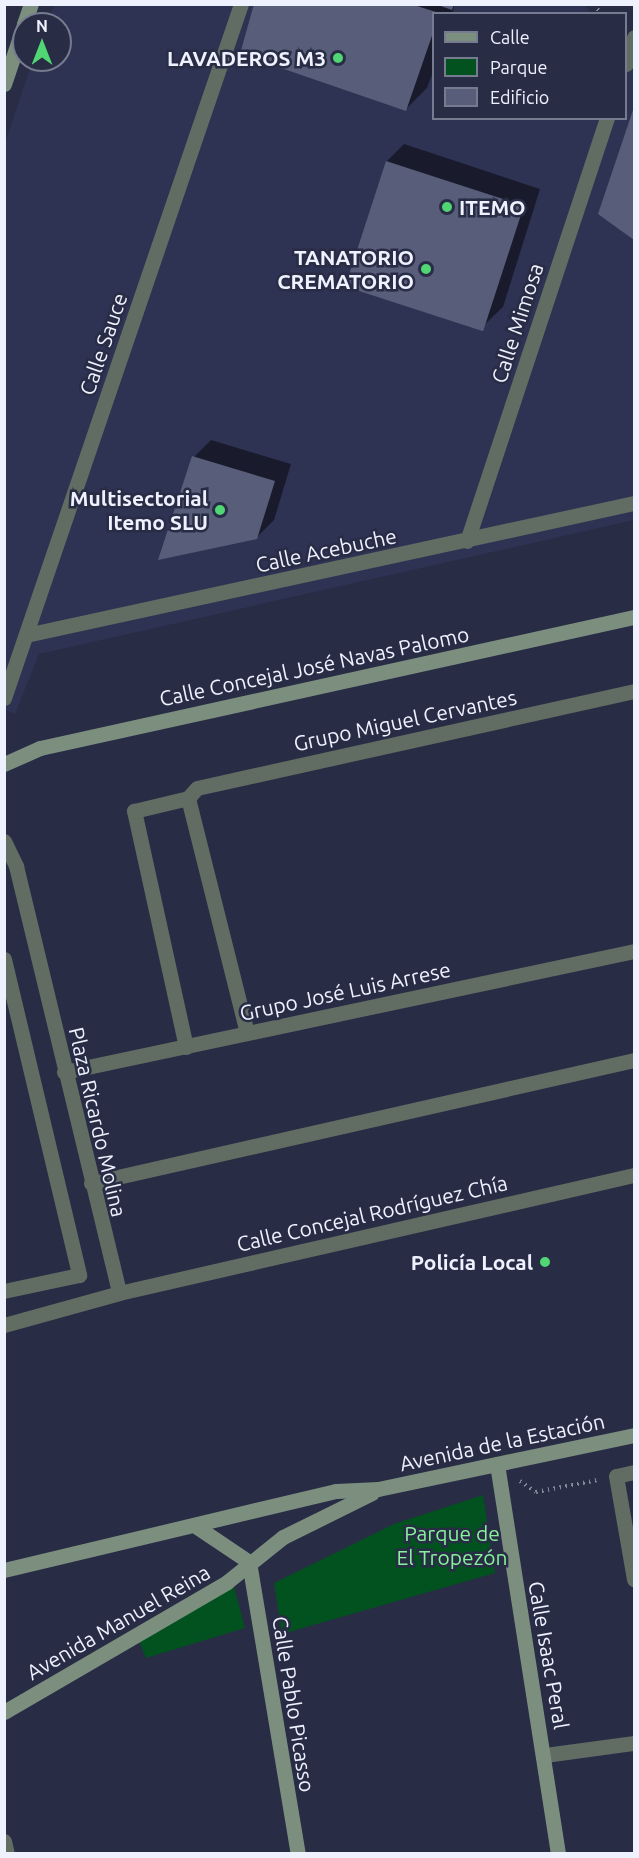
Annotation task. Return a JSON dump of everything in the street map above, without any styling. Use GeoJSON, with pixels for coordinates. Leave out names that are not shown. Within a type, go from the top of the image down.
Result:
{"type":"FeatureCollection","features":[{"type":"Feature","properties":{"kind":"street","name":"Calle Sauce"},"geometry":{"type":"LineString","coordinates":[[4,698],[241,4]]}},
{"type":"Feature","properties":{"kind":"street"},"geometry":{"type":"LineString","coordinates":[[627,61],[634,37]]}},
{"type":"Feature","properties":{"kind":"street"},"geometry":{"type":"LineString","coordinates":[[4,84],[12,60]]}},
{"type":"Feature","properties":{"kind":"street","name":"Calle Mimosa"},"geometry":{"type":"LineString","coordinates":[[467,541],[606,120]]}},
{"type":"Feature","properties":{"kind":"street","name":"Calle Acebuche"},"geometry":{"type":"LineString","coordinates":[[26,635],[634,503]]}},
{"type":"Feature","properties":{"kind":"street","name":"Calle Concejal José Navas Palomo"},"geometry":{"type":"LineString","coordinates":[[4,765],[40,748],[634,617]]}},
{"type":"Feature","properties":{"kind":"street","name":"Grupo Miguel Cervantes"},"geometry":{"type":"LineString","coordinates":[[186,1047],[134,811],[188,798],[197,788],[634,691]]}},
{"type":"Feature","properties":{"kind":"street"},"geometry":{"type":"LineString","coordinates":[[188,798],[247,1033]]}},
{"type":"Feature","properties":{"kind":"street","name":"Plaza Ricardo Molina"},"geometry":{"type":"LineString","coordinates":[[5,847],[16,866],[119,1293]]}},
{"type":"Feature","properties":{"kind":"street","name":"Grupo José Luis Arrese"},"geometry":{"type":"LineString","coordinates":[[64,1072],[634,951]]}},
{"type":"Feature","properties":{"kind":"street"},"geometry":{"type":"LineString","coordinates":[[4,959],[79,1275],[4,1291]]}},
{"type":"Feature","properties":{"kind":"street"},"geometry":{"type":"LineString","coordinates":[[91,1183],[634,1060]]}},
{"type":"Feature","properties":{"kind":"street","name":"Calle Concejal Rodríguez Chía"},"geometry":{"type":"LineString","coordinates":[[119,1293],[634,1175]]}},
{"type":"Feature","properties":{"kind":"street"},"geometry":{"type":"LineString","coordinates":[[4,1325],[119,1293]]}},
{"type":"Feature","properties":{"kind":"street","name":"Avenida de la Estación"},"geometry":{"type":"LineString","coordinates":[[4,1570],[197,1527],[223,1516],[336,1491],[378,1490],[634,1435]]}},
{"type":"Feature","properties":{"kind":"street","name":"Calle Isaac Peral"},"geometry":{"type":"LineString","coordinates":[[497,1464],[545,1755],[558,1854]]}},
{"type":"Feature","properties":{"kind":"street"},"geometry":{"type":"LineString","coordinates":[[634,1472],[616,1476],[634,1579]]}},
{"type":"Feature","properties":{"kind":"street","name":"Avenida de la Estación"},"geometry":{"type":"LineString","coordinates":[[249,1562],[283,1537],[378,1490]]}},
{"type":"Feature","properties":{"kind":"street"},"geometry":{"type":"LineString","coordinates":[[197,1527],[249,1562]]}},
{"type":"Feature","properties":{"kind":"street","name":"Avenida Manuel Reina"},"geometry":{"type":"LineString","coordinates":[[4,1712],[227,1582],[249,1562]]}},
{"type":"Feature","properties":{"kind":"street","name":"Calle Pablo Picasso"},"geometry":{"type":"LineString","coordinates":[[249,1562],[298,1854]]}},
{"type":"Feature","properties":{"kind":"street"},"geometry":{"type":"LineString","coordinates":[[545,1755],[634,1743]]}},
{"type":"Feature","properties":{"kind":"street"},"geometry":{"type":"LineString","coordinates":[[4,1841],[7,1854]]}},
{"type":"Feature","properties":{"kind":"path"},"geometry":{"type":"LineString","coordinates":[[497,1464],[536,1492],[616,1476]]}},
{"type":"Feature","properties":{"kind":"shaded area"},"geometry":{"type":"Polygon","coordinates":[[[54,5],[585,5],[590,12],[432,12],[432,120],[627,120],[627,59],[634,69],[634,520],[39,654],[15,714],[5,710],[5,143],[29,72],[72,72],[72,12],[51,12],[54,5]]]}},
{"type":"Feature","properties":{"kind":"green space","name":"Parque de El Tropezón"},"geometry":{"type":"Polygon","coordinates":[[[483,1495],[495,1573],[282,1634],[274,1583],[394,1524],[483,1495]]]}},
{"type":"Feature","properties":{"kind":"green space"},"geometry":{"type":"Polygon","coordinates":[[[233,1583],[245,1628],[146,1658],[138,1639],[233,1583]]]}},
{"type":"Feature","properties":{"kind":"building","name":"LAVADEROS M3"},"geometry":{"type":"Polygon","coordinates":[[[254,4],[411,4],[436,12],[432,12],[432,36],[406,111],[240,54],[254,4]]]}},
{"type":"Feature","properties":{"kind":"building"},"geometry":{"type":"Polygon","coordinates":[[[435,4],[454,4],[452,10],[435,4]]]}},
{"type":"Feature","properties":{"kind":"building"},"geometry":{"type":"Polygon","coordinates":[[[634,107],[634,240],[598,214],[634,107]]]}},
{"type":"Feature","properties":{"kind":"building","name":"TANATORIO CREMATORIO"},"geometry":{"type":"Polygon","coordinates":[[[386,161],[524,206],[483,331],[345,287],[386,161]]]}},
{"type":"Feature","properties":{"kind":"building","name":"Multisectorial Itemo SLU"},"geometry":{"type":"Polygon","coordinates":[[[192,456],[275,481],[257,539],[158,560],[192,456]]]}},
{"type":"Feature","properties":{"kind":"place","name":"LAVADEROS M3"},"geometry":{"type":"Point","coordinates":[338,58]}},
{"type":"Feature","properties":{"kind":"place","name":"ITEMO"},"geometry":{"type":"Point","coordinates":[447,207]}},
{"type":"Feature","properties":{"kind":"place","name":"TANATORIO CREMATORIO"},"geometry":{"type":"Point","coordinates":[426,269]}},
{"type":"Feature","properties":{"kind":"place","name":"Multisectorial Itemo SLU"},"geometry":{"type":"Point","coordinates":[220,510]}},
{"type":"Feature","properties":{"kind":"place","name":"Policía Local"},"geometry":{"type":"Point","coordinates":[545,1262]}}]}
